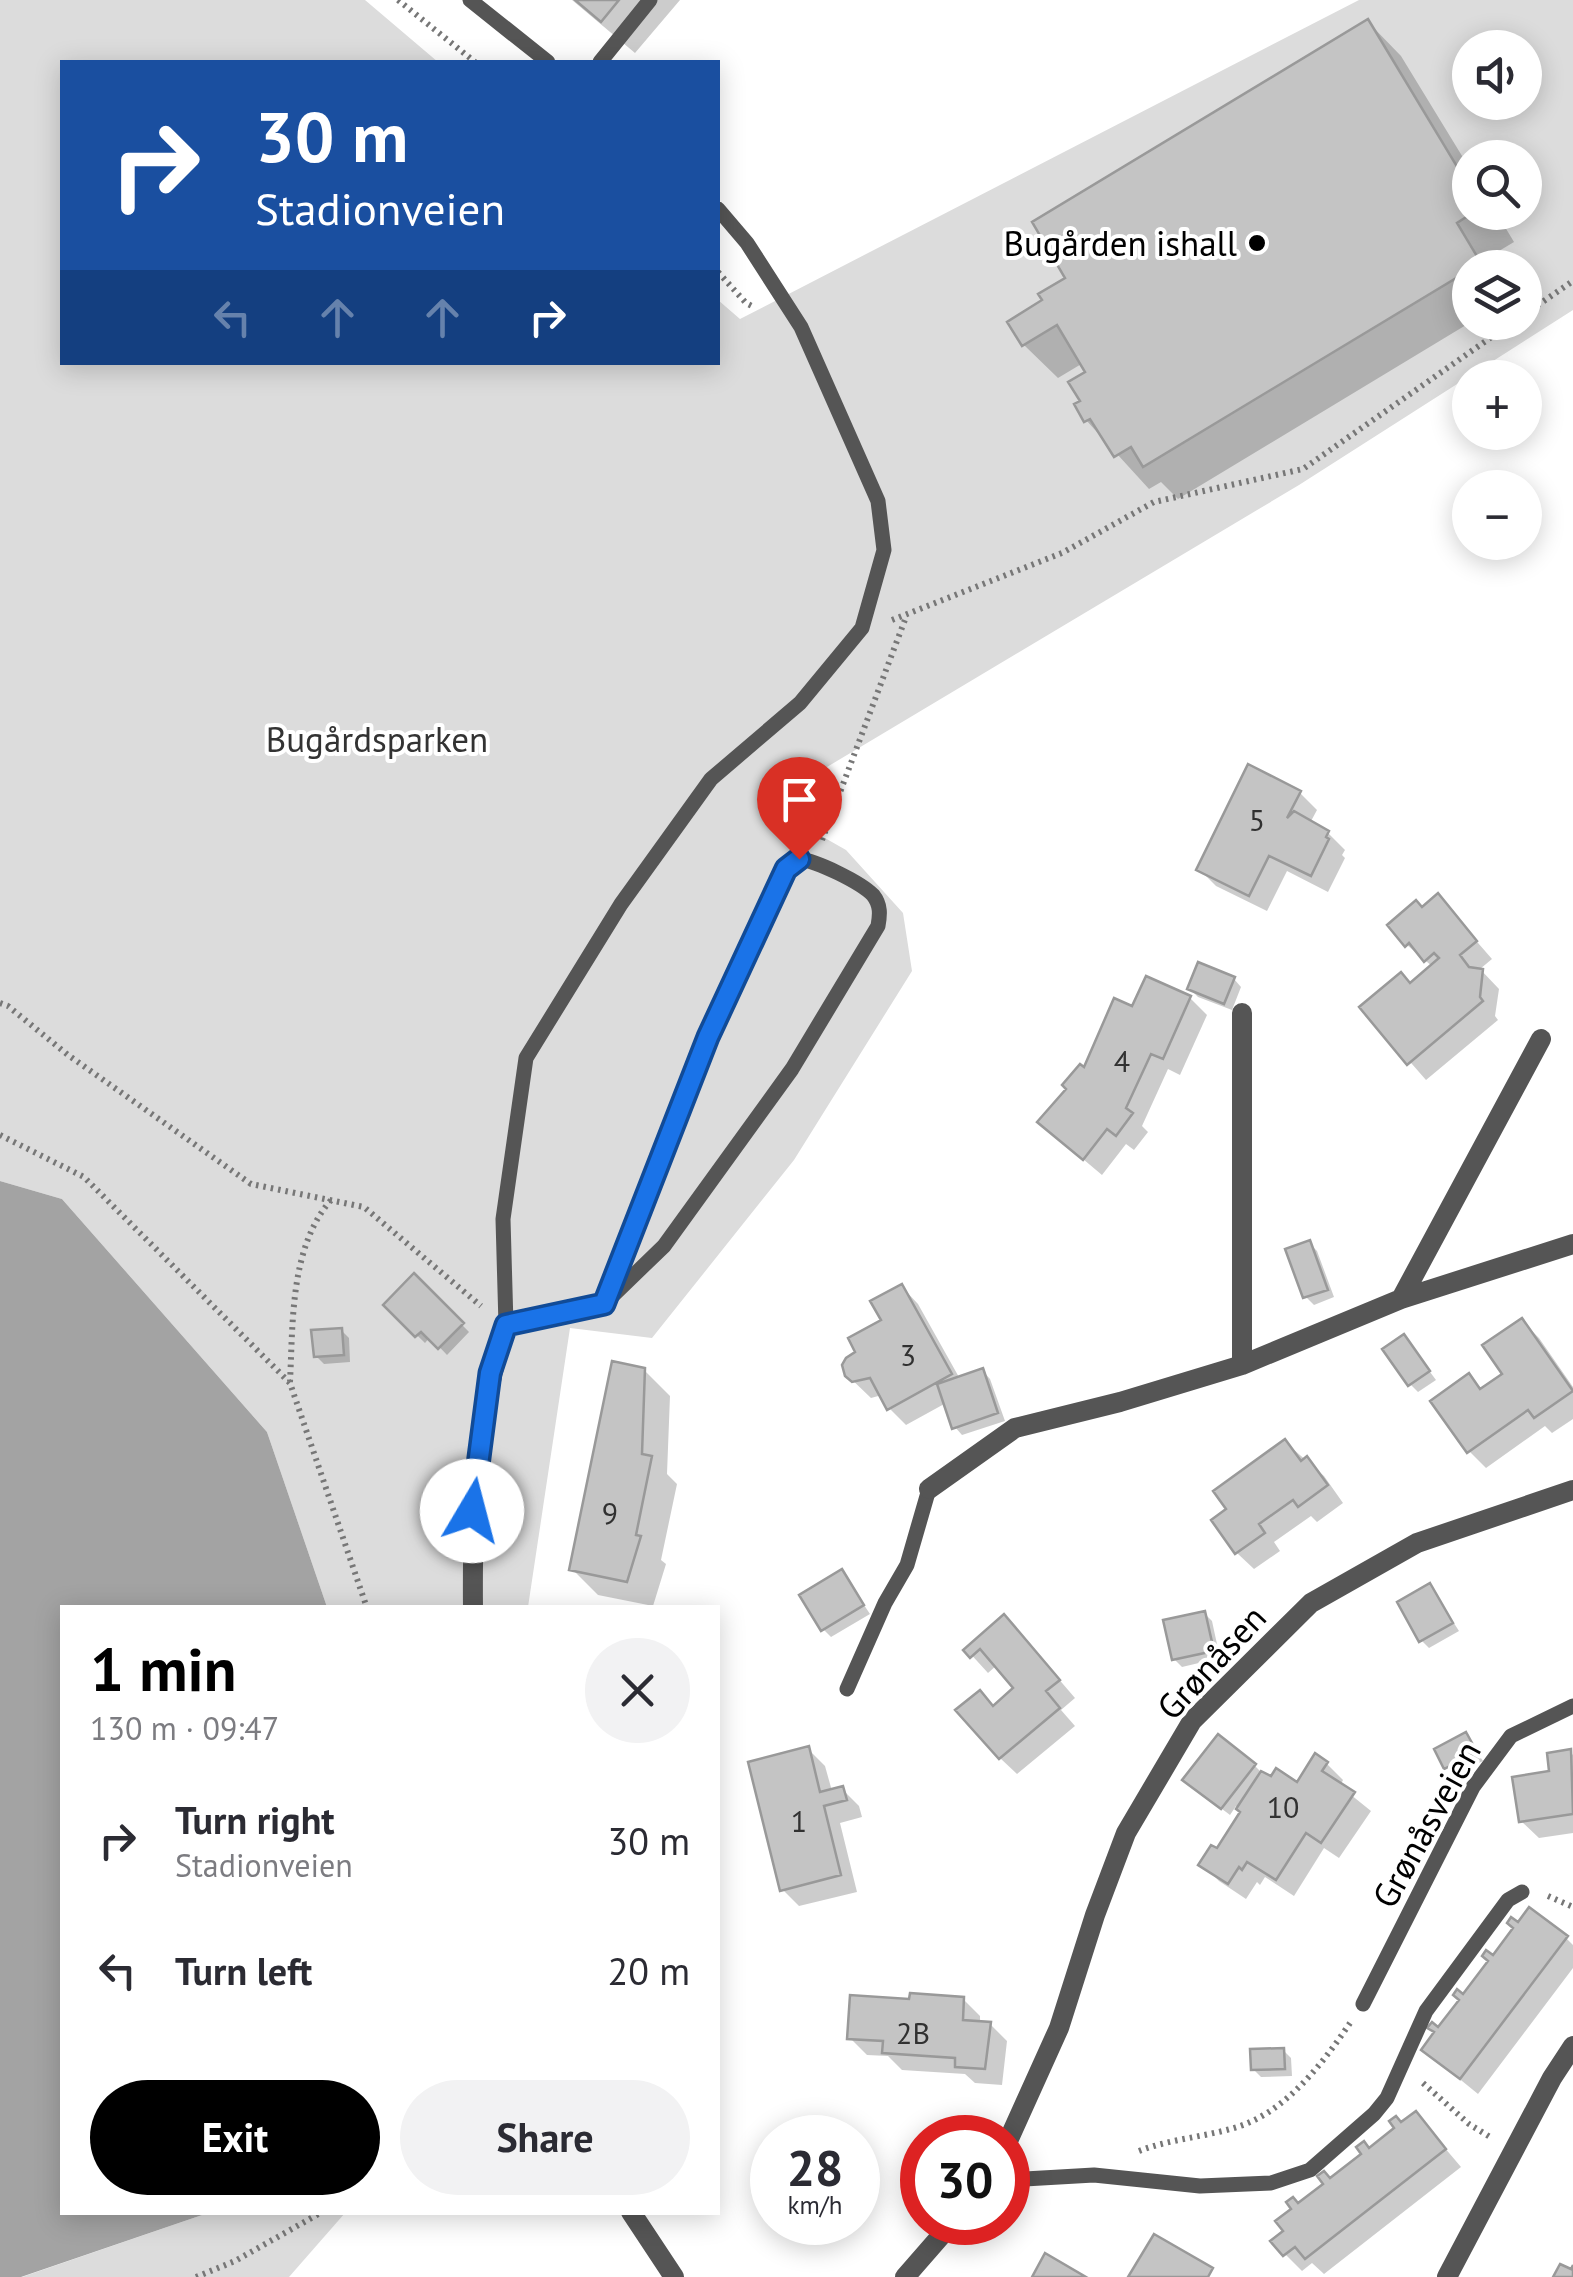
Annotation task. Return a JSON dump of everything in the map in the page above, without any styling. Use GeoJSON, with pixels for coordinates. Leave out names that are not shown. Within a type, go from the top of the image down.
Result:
{"type":"FeatureCollection","features":[{"type":"Feature","properties":{"kind":"street"},"geometry":{"type":"LineString","coordinates":[[1242,1013],[1242,1365]]}},
{"type":"Feature","properties":{"kind":"street"},"geometry":{"type":"LineString","coordinates":[[1402,1299],[1540,1039]]}},
{"type":"Feature","properties":{"kind":"street"},"geometry":{"type":"LineString","coordinates":[[929,1489],[1015,1428],[1120,1402],[1242,1365],[1402,1299],[1573,1244]]}},
{"type":"Feature","properties":{"kind":"street"},"geometry":{"type":"LineString","coordinates":[[473,1605],[472,1511],[490,1373],[506,1325],[566,1314]]}},
{"type":"Feature","properties":{"kind":"street","name":"Grønåsen"},"geometry":{"type":"LineString","coordinates":[[1020,2115],[1059,2028],[1094,1914],[1126,1833],[1192,1721],[1311,1604],[1417,1544],[1573,1490]]}},
{"type":"Feature","properties":{"kind":"street"},"geometry":{"type":"LineString","coordinates":[[1447,2277],[1552,2078],[1573,2046]]}},
{"type":"Feature","properties":{"kind":"street"},"geometry":{"type":"LineString","coordinates":[[634,2215],[674,2277]]}},
{"type":"Feature","properties":{"kind":"street"},"geometry":{"type":"LineString","coordinates":[[904,2277],[933,2245]]}},
{"type":"Feature","properties":{"kind":"lane"},"geometry":{"type":"LineString","coordinates":[[470,0],[545,60]]}},
{"type":"Feature","properties":{"kind":"lane"},"geometry":{"type":"LineString","coordinates":[[602,60],[650,0]]}},
{"type":"Feature","properties":{"kind":"lane"},"geometry":{"type":"LineString","coordinates":[[506,1325],[503,1220],[526,1058],[621,904],[712,779],[800,702],[862,628],[884,550],[878,501],[801,327],[746,243],[720,211]]}},
{"type":"Feature","properties":{"kind":"lane"},"geometry":{"type":"LineString","coordinates":[[566,1314],[604,1304],[664,1246],[792,1069],[878,926],[881,912],[872,895],[814,861],[799,859],[786,869],[708,1037],[604,1304]]}},
{"type":"Feature","properties":{"kind":"lane"},"geometry":{"type":"LineString","coordinates":[[848,1689],[885,1604],[907,1565],[929,1489]]}},
{"type":"Feature","properties":{"kind":"lane","name":"Grønåsveien"},"geometry":{"type":"LineString","coordinates":[[1363,2004],[1473,1788],[1511,1736],[1573,1706]]}},
{"type":"Feature","properties":{"kind":"lane"},"geometry":{"type":"LineString","coordinates":[[1030,2179],[1094,2175],[1200,2186],[1271,2183],[1310,2170],[1387,2098],[1426,2011],[1508,1900],[1522,1892]]}},
{"type":"Feature","properties":{"kind":"path"},"geometry":{"type":"LineString","coordinates":[[398,0],[473,60]]}},
{"type":"Feature","properties":{"kind":"path"},"geometry":{"type":"LineString","coordinates":[[1542,302],[1573,280]]}},
{"type":"Feature","properties":{"kind":"path"},"geometry":{"type":"LineString","coordinates":[[862,628],[906,616],[1062,553],[1154,502],[1303,469],[1487,340]]}},
{"type":"Feature","properties":{"kind":"path"},"geometry":{"type":"LineString","coordinates":[[814,861],[906,616]]}},
{"type":"Feature","properties":{"kind":"path"},"geometry":{"type":"LineString","coordinates":[[0,1003],[252,1184],[364,1207],[464,1294],[506,1325]]}},
{"type":"Feature","properties":{"kind":"path"},"geometry":{"type":"LineString","coordinates":[[0,1134],[84,1177],[290,1383]]}},
{"type":"Feature","properties":{"kind":"path"},"geometry":{"type":"LineString","coordinates":[[331,1200],[318,1214],[295,1291],[290,1383],[366,1605]]}},
{"type":"Feature","properties":{"kind":"path"},"geometry":{"type":"LineString","coordinates":[[1094,2175],[1143,2149],[1241,2126],[1270,2110],[1308,2078],[1363,2004]]}},
{"type":"Feature","properties":{"kind":"path"},"geometry":{"type":"LineString","coordinates":[[1419,2080],[1469,2124],[1514,2152]]}},
{"type":"Feature","properties":{"kind":"path"},"geometry":{"type":"LineString","coordinates":[[196,2277],[235,2261],[317,2215]]}},
{"type":"Feature","properties":{"kind":"green space","name":"Bugårdsparken"},"geometry":{"type":"Polygon","coordinates":[[[0,0],[365,0],[436,60],[60,60],[60,365],[720,365],[720,302],[740,319],[1359,0],[1573,0],[1573,310],[1542,330],[1542,250],[1452,250],[1452,340],[1526,340],[1495,360],[1452,360],[1452,387],[1299,485],[765,804],[846,850],[903,913],[912,971],[794,1160],[652,1338],[570,1328],[528,1605],[326,1605],[267,1432],[62,1199],[0,1181],[0,0]]]}},
{"type":"Feature","properties":{"kind":"green space"},"geometry":{"type":"Polygon","coordinates":[[[202,2215],[343,2215],[289,2277],[22,2277],[202,2215]]]}},
{"type":"Feature","properties":{"kind":"shaded area"},"geometry":{"type":"Polygon","coordinates":[[[0,1181],[62,1199],[267,1432],[326,1605],[60,1605],[60,2215],[202,2215],[21,2277],[0,2277],[0,1181]]]}},
{"type":"Feature","properties":{"kind":"building"},"geometry":{"type":"Polygon","coordinates":[[[575,0],[619,0],[601,22],[575,0]]]}},
{"type":"Feature","properties":{"kind":"building","name":"Bugården ishall"},"geometry":{"type":"Polygon","coordinates":[[[1368,19],[1452,158],[1452,230],[1461,230],[1473,250],[1452,250],[1452,281],[1143,467],[1131,447],[1114,457],[1090,419],[1084,422],[1074,404],[1080,401],[1068,382],[1085,372],[1057,325],[1022,346],[1007,322],[1042,300],[1038,294],[1065,278],[1032,222],[1368,19]]]}},
{"type":"Feature","properties":{"kind":"building"},"geometry":{"type":"Polygon","coordinates":[[[1248,764],[1301,791],[1287,818],[1294,811],[1329,831],[1311,876],[1269,856],[1249,896],[1196,870],[1248,764]]]}},
{"type":"Feature","properties":{"kind":"building"},"geometry":{"type":"Polygon","coordinates":[[[1438,893],[1477,941],[1460,955],[1469,967],[1483,969],[1483,1001],[1407,1065],[1359,1007],[1401,972],[1410,983],[1439,958],[1434,953],[1424,962],[1387,925],[1416,900],[1422,907],[1438,893]]]}},
{"type":"Feature","properties":{"kind":"building"},"geometry":{"type":"Polygon","coordinates":[[[1198,962],[1235,977],[1224,1004],[1187,989],[1198,962]]]}},
{"type":"Feature","properties":{"kind":"building"},"geometry":{"type":"Polygon","coordinates":[[[1146,976],[1191,996],[1163,1059],[1151,1054],[1126,1108],[1133,1113],[1116,1136],[1107,1129],[1083,1160],[1037,1122],[1066,1089],[1062,1085],[1080,1064],[1084,1067],[1114,998],[1132,1006],[1146,976]]]}},
{"type":"Feature","properties":{"kind":"building"},"geometry":{"type":"Polygon","coordinates":[[[1310,1240],[1328,1290],[1303,1298],[1285,1249],[1310,1240]]]}},
{"type":"Feature","properties":{"kind":"building"},"geometry":{"type":"Polygon","coordinates":[[[414,1273],[464,1323],[438,1349],[421,1332],[415,1337],[383,1305],[414,1273]]]}},
{"type":"Feature","properties":{"kind":"building"},"geometry":{"type":"Polygon","coordinates":[[[902,1284],[952,1374],[887,1410],[870,1378],[852,1382],[842,1365],[855,1352],[848,1338],[881,1320],[870,1301],[902,1284]]]}},
{"type":"Feature","properties":{"kind":"building"},"geometry":{"type":"Polygon","coordinates":[[[1522,1318],[1573,1391],[1534,1418],[1528,1410],[1467,1453],[1430,1401],[1469,1373],[1480,1389],[1502,1374],[1482,1345],[1522,1318]]]}},
{"type":"Feature","properties":{"kind":"building"},"geometry":{"type":"Polygon","coordinates":[[[342,1328],[344,1355],[314,1357],[311,1330],[342,1328]]]}},
{"type":"Feature","properties":{"kind":"building"},"geometry":{"type":"Polygon","coordinates":[[[1404,1334],[1430,1371],[1408,1386],[1382,1349],[1404,1334]]]}},
{"type":"Feature","properties":{"kind":"building"},"geometry":{"type":"Polygon","coordinates":[[[612,1361],[645,1368],[642,1454],[652,1456],[636,1535],[641,1536],[627,1582],[569,1570],[612,1361]]]}},
{"type":"Feature","properties":{"kind":"building"},"geometry":{"type":"Polygon","coordinates":[[[983,1368],[998,1413],[952,1429],[937,1384],[983,1368]]]}},
{"type":"Feature","properties":{"kind":"building"},"geometry":{"type":"Polygon","coordinates":[[[1285,1439],[1301,1461],[1307,1456],[1328,1485],[1298,1507],[1293,1500],[1259,1524],[1265,1533],[1235,1554],[1211,1520],[1226,1509],[1213,1491],[1285,1439]]]}},
{"type":"Feature","properties":{"kind":"building"},"geometry":{"type":"Polygon","coordinates":[[[842,1569],[864,1605],[821,1631],[799,1595],[842,1569]]]}},
{"type":"Feature","properties":{"kind":"building"},"geometry":{"type":"Polygon","coordinates":[[[1430,1583],[1453,1623],[1419,1642],[1397,1602],[1430,1583]]]}},
{"type":"Feature","properties":{"kind":"building"},"geometry":{"type":"Polygon","coordinates":[[[1205,1611],[1214,1651],[1172,1660],[1163,1620],[1205,1611]]]}},
{"type":"Feature","properties":{"kind":"building"},"geometry":{"type":"Polygon","coordinates":[[[1004,1614],[1060,1680],[1046,1691],[1060,1708],[999,1759],[955,1710],[980,1690],[993,1706],[1013,1688],[980,1649],[970,1658],[963,1650],[1004,1614]]]}},
{"type":"Feature","properties":{"kind":"building"},"geometry":{"type":"Polygon","coordinates":[[[1466,1732],[1477,1752],[1444,1769],[1434,1749],[1466,1732]]]}},
{"type":"Feature","properties":{"kind":"building"},"geometry":{"type":"Polygon","coordinates":[[[1218,1734],[1256,1764],[1221,1809],[1182,1780],[1218,1734]]]}},
{"type":"Feature","properties":{"kind":"building"},"geometry":{"type":"Polygon","coordinates":[[[809,1746],[820,1792],[843,1786],[847,1800],[824,1806],[841,1875],[780,1891],[748,1762],[809,1746]]]}},
{"type":"Feature","properties":{"kind":"building"},"geometry":{"type":"Polygon","coordinates":[[[1571,1749],[1573,1814],[1519,1822],[1512,1777],[1549,1771],[1547,1753],[1571,1749]]]}},
{"type":"Feature","properties":{"kind":"building"},"geometry":{"type":"Polygon","coordinates":[[[1315,1753],[1328,1762],[1322,1771],[1355,1792],[1321,1843],[1306,1833],[1276,1880],[1247,1862],[1228,1884],[1198,1865],[1211,1845],[1217,1848],[1261,1771],[1271,1776],[1276,1768],[1297,1782],[1315,1753]]]}},
{"type":"Feature","properties":{"kind":"building"},"geometry":{"type":"Polygon","coordinates":[[[1529,1907],[1568,1936],[1460,2079],[1421,2050],[1434,2032],[1427,2028],[1432,2022],[1438,2027],[1459,2000],[1453,1995],[1457,1989],[1463,1994],[1488,1961],[1482,1956],[1486,1950],[1493,1955],[1513,1928],[1507,1923],[1511,1917],[1518,1922],[1529,1907]]]}},
{"type":"Feature","properties":{"kind":"building"},"geometry":{"type":"Polygon","coordinates":[[[910,1993],[964,1997],[963,2020],[991,2022],[985,2069],[955,2067],[955,2058],[882,2053],[883,2041],[847,2039],[850,1995],[909,1999],[910,1993]]]}},
{"type":"Feature","properties":{"kind":"building"},"geometry":{"type":"Polygon","coordinates":[[[1284,2048],[1285,2069],[1251,2070],[1250,2049],[1284,2048]]]}},
{"type":"Feature","properties":{"kind":"building"},"geometry":{"type":"Polygon","coordinates":[[[1416,2111],[1446,2149],[1305,2259],[1295,2247],[1283,2256],[1270,2241],[1283,2231],[1275,2221],[1291,2209],[1286,2202],[1293,2197],[1298,2203],[1323,2184],[1317,2176],[1324,2171],[1330,2178],[1361,2154],[1356,2147],[1364,2141],[1369,2148],[1394,2128],[1389,2121],[1396,2116],[1401,2122],[1416,2111]]]}},
{"type":"Feature","properties":{"kind":"building"},"geometry":{"type":"Polygon","coordinates":[[[1154,2234],[1213,2268],[1208,2277],[1128,2277],[1154,2234]]]}},
{"type":"Feature","properties":{"kind":"building"},"geometry":{"type":"Polygon","coordinates":[[[1045,2253],[1086,2277],[1032,2277],[1045,2253]]]}},
{"type":"Feature","properties":{"kind":"building"},"geometry":{"type":"Polygon","coordinates":[[[1560,2264],[1571,2269],[1573,2265],[1573,2277],[1553,2277],[1560,2264]]]}},
{"type":"Feature","properties":{"kind":"place","name":"Bugården ishall"},"geometry":{"type":"Point","coordinates":[1257,243]}},
{"type":"Feature","properties":{"kind":"route"},"geometry":{"type":"LineString","coordinates":[[472,1511],[490,1373],[506,1325],[604,1304],[708,1037],[786,869],[799,859]]}}]}
